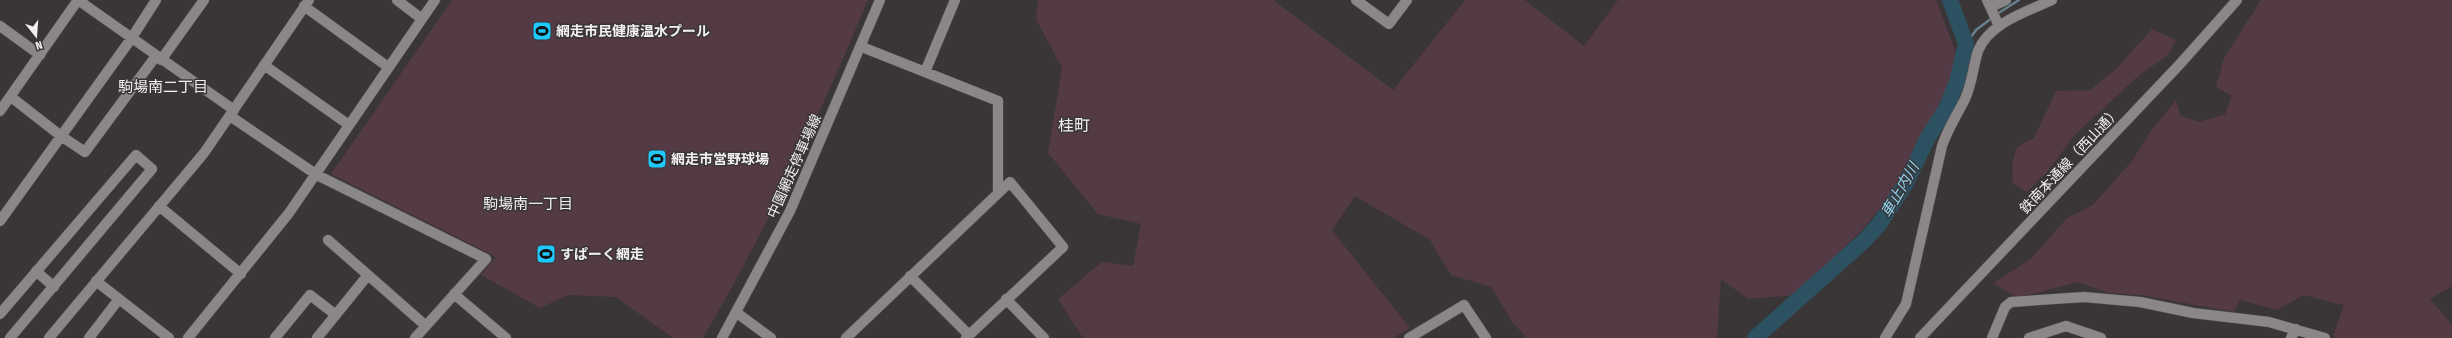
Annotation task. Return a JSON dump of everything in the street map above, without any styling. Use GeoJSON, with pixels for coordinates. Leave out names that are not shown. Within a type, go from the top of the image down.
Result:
{"type":"FeatureCollection","features":[{"type":"Feature","properties":{"kind":"street"},"geometry":{"type":"LineString","coordinates":[[0,110],[78,0],[317,175],[486,259],[415,338]]}},
{"type":"Feature","properties":{"kind":"street"},"geometry":{"type":"LineString","coordinates":[[1,216],[131,39],[156,0]]}},
{"type":"Feature","properties":{"kind":"street"},"geometry":{"type":"LineString","coordinates":[[10,97],[61,136],[85,152],[204,0]]}},
{"type":"Feature","properties":{"kind":"street"},"geometry":{"type":"LineString","coordinates":[[397,0],[422,19]]}},
{"type":"Feature","properties":{"kind":"street"},"geometry":{"type":"LineString","coordinates":[[188,338],[241,274],[317,175],[388,67],[435,0]]}},
{"type":"Feature","properties":{"kind":"street","name":"中園網走停車場線"},"geometry":{"type":"LineString","coordinates":[[722,338],[737,313],[790,211],[862,47],[880,0]]}},
{"type":"Feature","properties":{"kind":"street"},"geometry":{"type":"LineString","coordinates":[[926,72],[955,0]]}},
{"type":"Feature","properties":{"kind":"street"},"geometry":{"type":"LineString","coordinates":[[1356,0],[1389,24],[1407,0]]}},
{"type":"Feature","properties":{"kind":"street"},"geometry":{"type":"LineString","coordinates":[[1998,23],[1990,6],[2006,0]]}},
{"type":"Feature","properties":{"kind":"street"},"geometry":{"type":"LineString","coordinates":[[1885,338],[1906,304],[1948,128],[1965,98],[1979,50],[1998,23],[2052,0]]}},
{"type":"Feature","properties":{"kind":"street","name":"鉄南本通線（西山通）"},"geometry":{"type":"LineString","coordinates":[[1920,338],[2180,64],[2237,0]]}},
{"type":"Feature","properties":{"kind":"street"},"geometry":{"type":"LineString","coordinates":[[49,338],[204,153],[306,2],[388,67]]}},
{"type":"Feature","properties":{"kind":"street"},"geometry":{"type":"LineString","coordinates":[[0,26],[40,55]]}},
{"type":"Feature","properties":{"kind":"street"},"geometry":{"type":"LineString","coordinates":[[862,47],[998,101],[998,191]]}},
{"type":"Feature","properties":{"kind":"street"},"geometry":{"type":"LineString","coordinates":[[264,65],[349,125]]}},
{"type":"Feature","properties":{"kind":"street"},"geometry":{"type":"LineString","coordinates":[[0,314],[36,270],[136,155],[152,169],[10,338]]}},
{"type":"Feature","properties":{"kind":"street"},"geometry":{"type":"LineString","coordinates":[[846,338],[910,276],[998,191],[1010,182],[1062,247],[968,337],[910,276]]}},
{"type":"Feature","properties":{"kind":"street"},"geometry":{"type":"LineString","coordinates":[[159,206],[241,274]]}},
{"type":"Feature","properties":{"kind":"street"},"geometry":{"type":"LineString","coordinates":[[328,240],[426,326]]}},
{"type":"Feature","properties":{"kind":"street"},"geometry":{"type":"LineString","coordinates":[[36,270],[54,287]]}},
{"type":"Feature","properties":{"kind":"street"},"geometry":{"type":"LineString","coordinates":[[317,338],[368,275]]}},
{"type":"Feature","properties":{"kind":"street"},"geometry":{"type":"LineString","coordinates":[[96,281],[169,338]]}},
{"type":"Feature","properties":{"kind":"street"},"geometry":{"type":"LineString","coordinates":[[454,294],[506,338]]}},
{"type":"Feature","properties":{"kind":"street"},"geometry":{"type":"LineString","coordinates":[[275,338],[310,295],[336,315]]}},
{"type":"Feature","properties":{"kind":"street"},"geometry":{"type":"LineString","coordinates":[[1992,338],[2005,307],[2011,302],[2084,297],[2140,302],[2193,312],[2269,322],[2294,333],[2325,338]]}},
{"type":"Feature","properties":{"kind":"street"},"geometry":{"type":"LineString","coordinates":[[88,338],[119,299]]}},
{"type":"Feature","properties":{"kind":"street"},"geometry":{"type":"LineString","coordinates":[[1006,299],[1044,338]]}},
{"type":"Feature","properties":{"kind":"street"},"geometry":{"type":"LineString","coordinates":[[1409,338],[1420,335],[1464,305],[1486,338]]}},
{"type":"Feature","properties":{"kind":"street"},"geometry":{"type":"LineString","coordinates":[[737,313],[771,338]]}},
{"type":"Feature","properties":{"kind":"street"},"geometry":{"type":"LineString","coordinates":[[2029,338],[2066,326],[2079,328],[2101,338]]}},
{"type":"Feature","properties":{"kind":"shaded area"},"geometry":{"type":"Polygon","coordinates":[[[452,0],[868,0],[831,87],[791,172],[749,256],[703,338],[673,338],[616,297],[568,295],[540,308],[481,275],[496,257],[331,174],[452,0]]]}},
{"type":"Feature","properties":{"kind":"shaded area"},"geometry":{"type":"Polygon","coordinates":[[[1038,0],[1273,0],[1393,90],[1465,0],[1525,0],[1584,46],[1618,0],[1936,0],[1956,53],[1954,79],[1946,100],[1922,136],[1891,195],[1862,230],[1795,295],[1748,299],[1721,279],[1717,338],[1527,338],[1513,323],[1491,287],[1451,275],[1430,240],[1355,196],[1332,230],[1410,328],[1393,338],[1083,338],[1058,299],[1102,262],[1133,266],[1141,224],[1098,214],[1048,153],[1062,68],[1036,19],[1038,0]]]}},
{"type":"Feature","properties":{"kind":"shaded area"},"geometry":{"type":"Polygon","coordinates":[[[2261,0],[2452,0],[2452,286],[2430,299],[2452,325],[2452,338],[2336,338],[2333,336],[2344,305],[2303,295],[2278,310],[2240,300],[2234,312],[2141,295],[2109,293],[2078,282],[2018,298],[1993,283],[2031,259],[2067,218],[2093,205],[2132,161],[2150,132],[2176,100],[2181,116],[2199,122],[2225,114],[2232,96],[2216,87],[2224,58],[2261,0]]]}},
{"type":"Feature","properties":{"kind":"shaded area"},"geometry":{"type":"Polygon","coordinates":[[[2152,29],[2176,40],[2169,54],[2137,77],[2074,136],[2048,171],[2027,192],[2013,183],[2012,165],[2017,147],[2034,138],[2056,91],[2090,90],[2115,70],[2152,29]]]}},
{"type":"Feature","properties":{"kind":"waterway","name":"車止内川"},"geometry":{"type":"LineString","coordinates":[[1755,338],[1865,240],[1880,223],[1906,183],[1927,139],[1946,109],[1957,82],[1966,44],[1950,0]]}},
{"type":"Feature","properties":{"kind":"waterway"},"geometry":{"type":"LineString","coordinates":[[1997,14],[2019,0]]}},
{"type":"Feature","properties":{"kind":"waterway"},"geometry":{"type":"LineString","coordinates":[[1966,44],[1976,30],[1992,18]]}},
{"type":"Feature","properties":{"kind":"place","name":"網走市民健康温水プール"},"geometry":{"type":"Point","coordinates":[542,31]}},
{"type":"Feature","properties":{"kind":"place","name":"網走市営野球場"},"geometry":{"type":"Point","coordinates":[657,159]}},
{"type":"Feature","properties":{"kind":"place","name":"すぱーく網走"},"geometry":{"type":"Point","coordinates":[546,254]}},
{"type":"Feature","properties":{"kind":"district","name":"駒場南二丁目"},"geometry":{"type":"Point","coordinates":[163,87]}},
{"type":"Feature","properties":{"kind":"district","name":"桂町"},"geometry":{"type":"Point","coordinates":[1074,125]}},
{"type":"Feature","properties":{"kind":"district","name":"駒場南一丁目"},"geometry":{"type":"Point","coordinates":[528,204]}}]}
